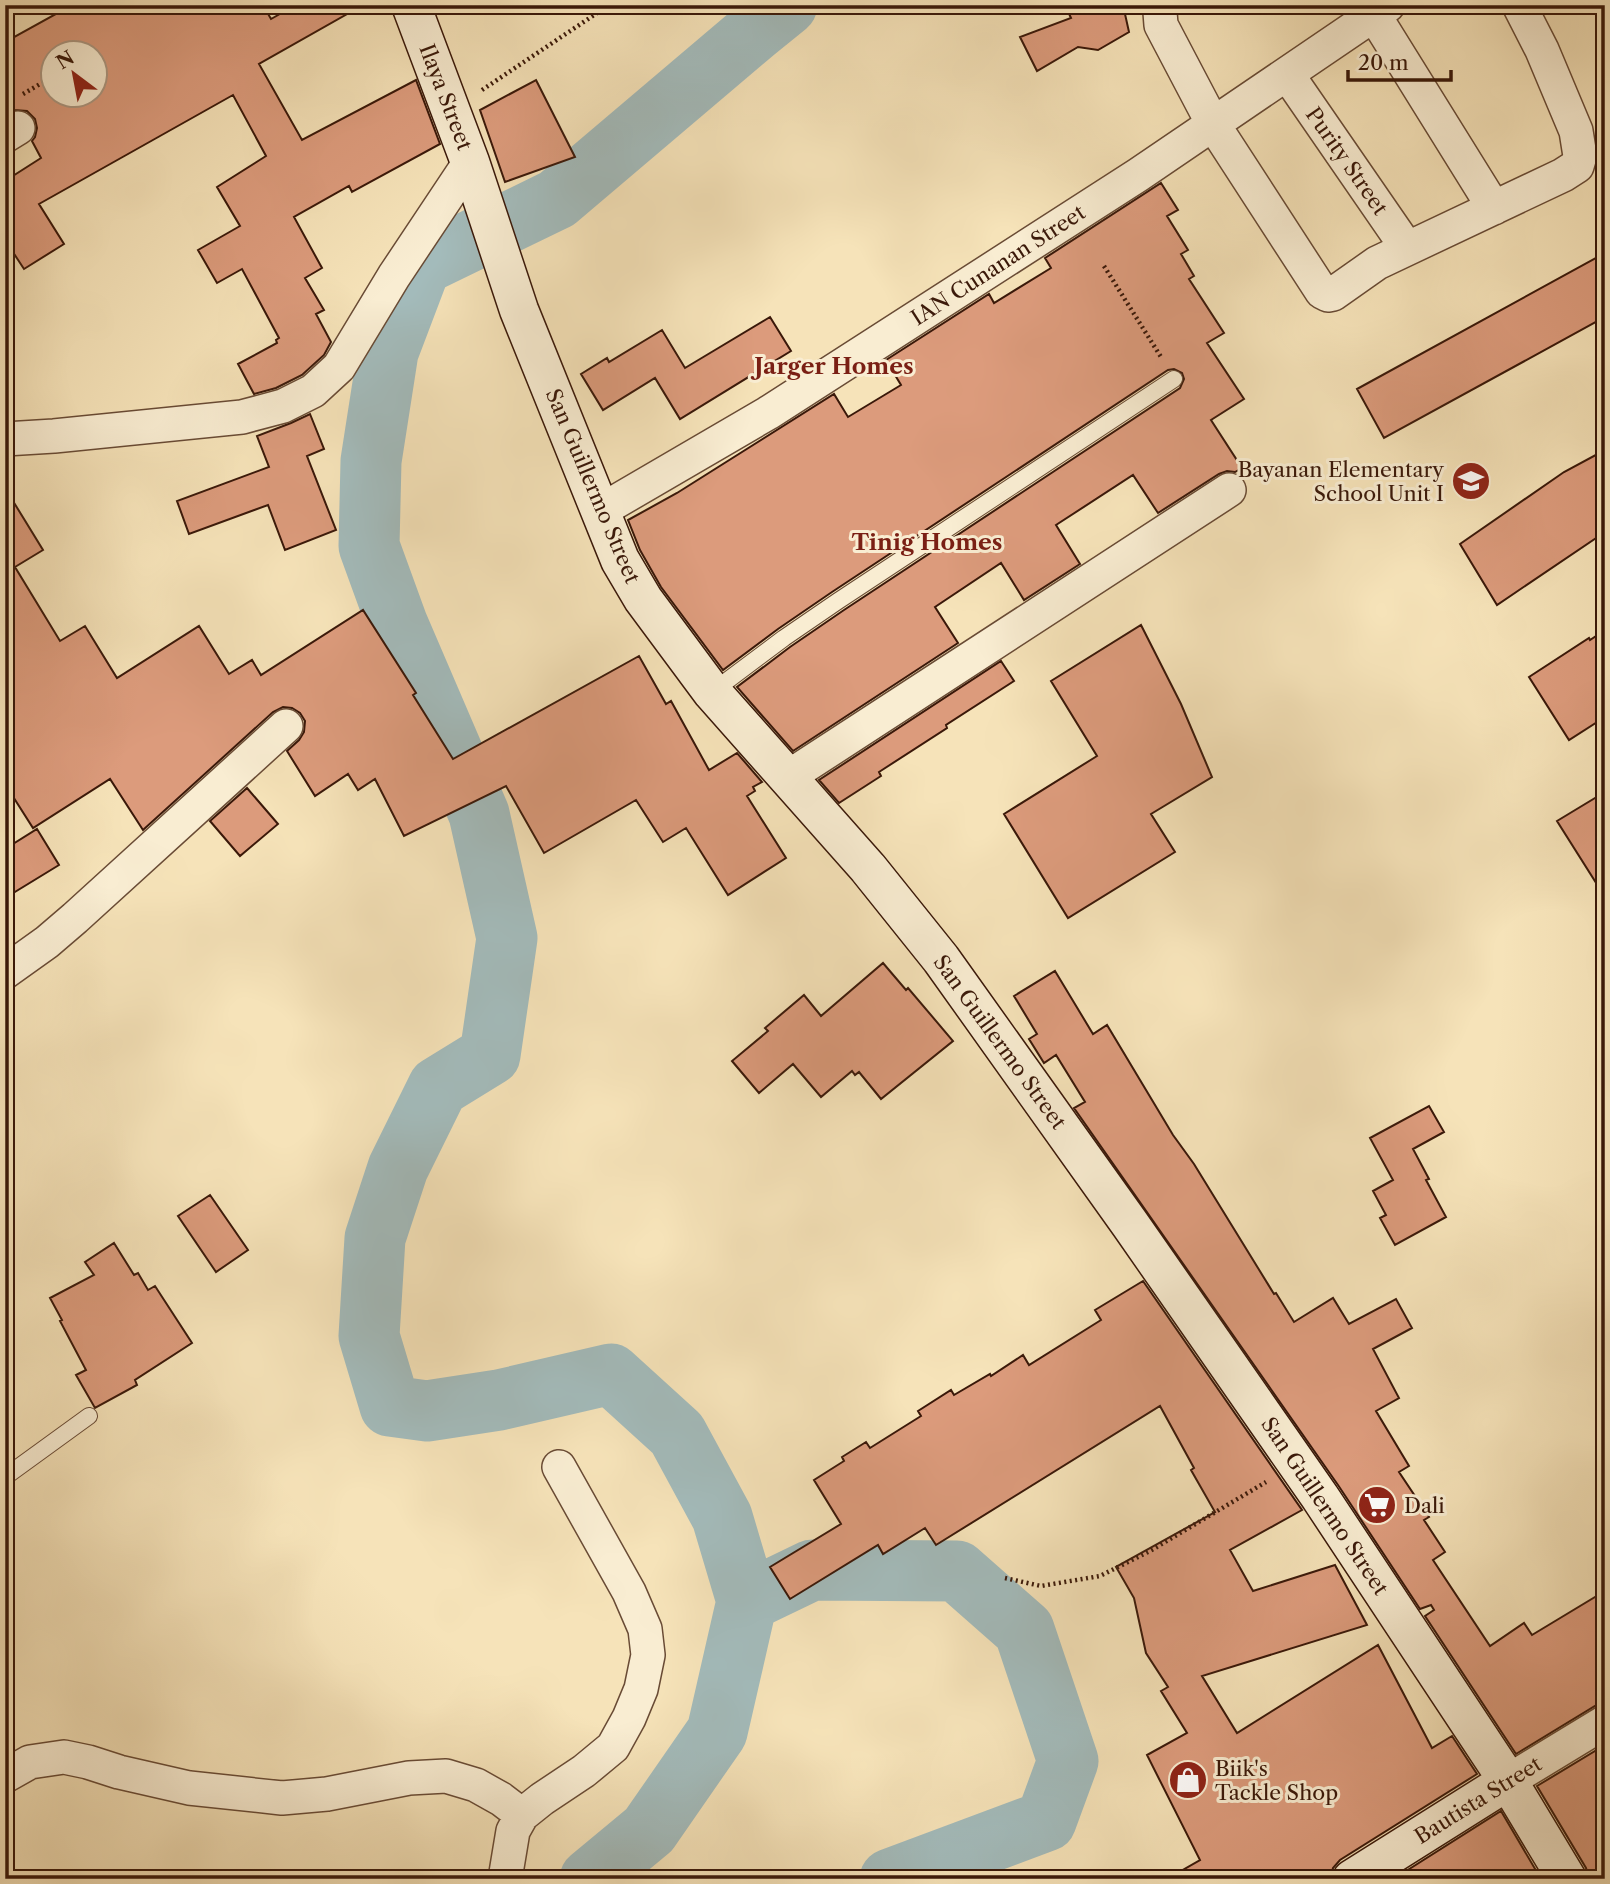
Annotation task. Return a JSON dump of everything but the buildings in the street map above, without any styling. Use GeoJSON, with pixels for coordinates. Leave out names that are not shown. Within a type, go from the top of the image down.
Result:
{"type":"FeatureCollection","features":[{"type":"Feature","properties":{"kind":"main road","name":"Ilaya Street"},"geometry":{"type":"LineString","coordinates":[[411,5],[475,175]]}},
{"type":"Feature","properties":{"kind":"main road","name":"San Guillermo Street"},"geometry":{"type":"LineString","coordinates":[[475,175],[519,310],[620,560],[643,599],[712,692],[868,869],[941,959],[1297,1464],[1508,1781],[1567,1879]]}},
{"type":"Feature","properties":{"kind":"main road","name":"Bautista Street"},"geometry":{"type":"LineString","coordinates":[[1352,1879],[1508,1781]]}},
{"type":"Feature","properties":{"kind":"street"},"geometry":{"type":"LineString","coordinates":[[1163,5],[1160,12],[1161,25],[1213,124],[1322,292],[1328,295],[1377,263],[1577,166],[1580,156],[1576,131],[1519,5]]}},
{"type":"Feature","properties":{"kind":"street"},"geometry":{"type":"LineString","coordinates":[[1381,10],[1494,208]]}},
{"type":"Feature","properties":{"kind":"street","name":"IAN Cunanan Street"},"geometry":{"type":"LineString","coordinates":[[600,511],[768,413],[1138,175],[1381,10]]}},
{"type":"Feature","properties":{"kind":"street","name":"Purity Street"},"geometry":{"type":"LineString","coordinates":[[1287,74],[1407,248]]}},
{"type":"Feature","properties":{"kind":"street"},"geometry":{"type":"LineString","coordinates":[[5,439],[242,417],[283,406],[313,391],[339,366],[394,276],[475,175]]}},
{"type":"Feature","properties":{"kind":"street"},"geometry":{"type":"LineString","coordinates":[[788,777],[1229,490]]}},
{"type":"Feature","properties":{"kind":"street"},"geometry":{"type":"LineString","coordinates":[[5,972],[75,918],[286,726]]}},
{"type":"Feature","properties":{"kind":"street"},"geometry":{"type":"LineString","coordinates":[[505,1879],[513,1831],[522,1815],[584,1771],[613,1746],[641,1689],[648,1655],[645,1629],[629,1592],[559,1467]]}},
{"type":"Feature","properties":{"kind":"street","name":"Bautista Street"},"geometry":{"type":"LineString","coordinates":[[1508,1781],[1605,1722]]}},
{"type":"Feature","properties":{"kind":"street"},"geometry":{"type":"LineString","coordinates":[[5,1776],[30,1762],[64,1757],[189,1788],[282,1798],[327,1794],[409,1778],[446,1776],[476,1785],[522,1815]]}},
{"type":"Feature","properties":{"kind":"lane"},"geometry":{"type":"LineString","coordinates":[[712,692],[838,601],[1174,379]]}},
{"type":"Feature","properties":{"kind":"lane"},"geometry":{"type":"LineString","coordinates":[[5,1477],[89,1416]]}},
{"type":"Feature","properties":{"kind":"path"},"geometry":{"type":"LineString","coordinates":[[452,110],[609,5]]}},
{"type":"Feature","properties":{"kind":"path"},"geometry":{"type":"LineString","coordinates":[[13,121],[38,93]]}},
{"type":"Feature","properties":{"kind":"path"},"geometry":{"type":"LineString","coordinates":[[1104,266],[1174,379]]}},
{"type":"Feature","properties":{"kind":"path"},"geometry":{"type":"LineString","coordinates":[[1005,1578],[1041,1586],[1100,1576],[1150,1551],[1297,1464]]}},
{"type":"Feature","properties":{"kind":"waterway"},"geometry":{"type":"LineString","coordinates":[[590,1879],[649,1830],[717,1732],[747,1601],[722,1517],[677,1434],[611,1374],[499,1400],[427,1411],[390,1406],[369,1336],[375,1238],[398,1168],[438,1087],[490,1055],[507,938],[479,814],[397,623],[369,546],[371,461],[388,352],[421,265],[557,199],[787,5]]}},
{"type":"Feature","properties":{"kind":"waterway"},"geometry":{"type":"LineString","coordinates":[[760,1595],[812,1570],[957,1571],[1024,1630],[1068,1761],[1046,1821],[890,1879]]}},
{"type":"Feature","properties":{"kind":"place","name":"Bayanan Elementary School Unit I"},"geometry":{"type":"Point","coordinates":[1471,481]}},
{"type":"Feature","properties":{"kind":"place","name":"Dali"},"geometry":{"type":"Point","coordinates":[1377,1505]}},
{"type":"Feature","properties":{"kind":"place","name":"Biik's Tackle Shop"},"geometry":{"type":"Point","coordinates":[1188,1780]}},
{"type":"Feature","properties":{"kind":"district","name":"Jarger Homes"},"geometry":{"type":"Point","coordinates":[834,366]}},
{"type":"Feature","properties":{"kind":"district","name":"Tinig Homes"},"geometry":{"type":"Point","coordinates":[927,542]}}]}
